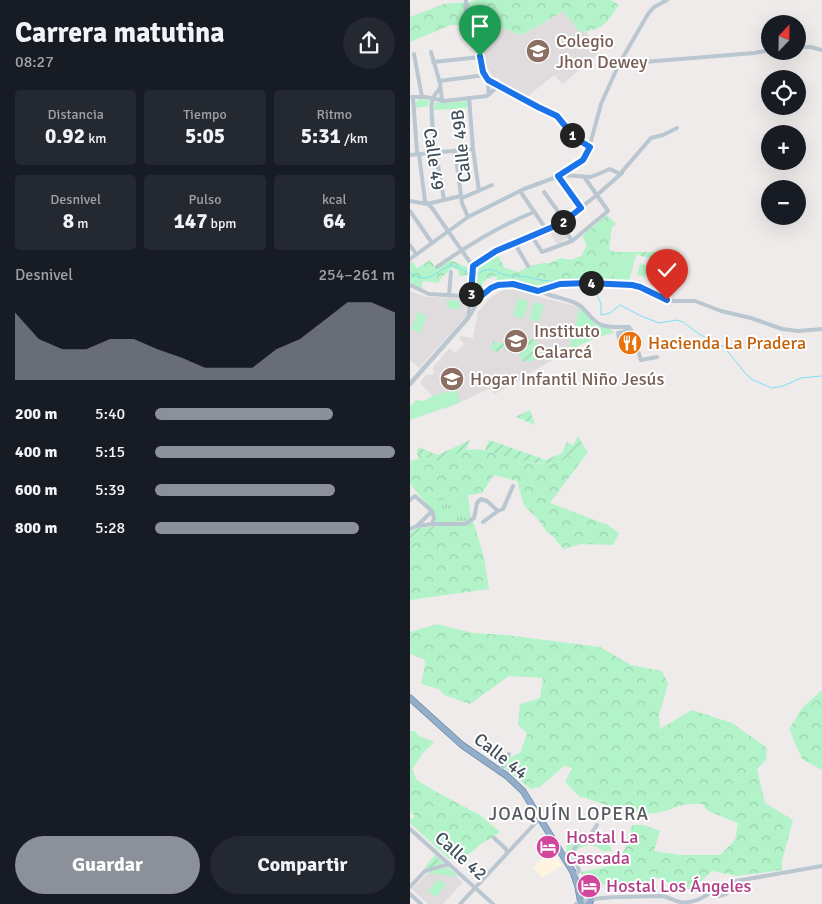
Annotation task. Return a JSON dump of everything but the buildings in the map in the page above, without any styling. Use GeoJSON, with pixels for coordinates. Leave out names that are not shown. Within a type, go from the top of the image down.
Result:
{"type":"FeatureCollection","features":[{"type":"Feature","properties":{"kind":"highway","name":"Calle 44"},"geometry":{"type":"LineString","coordinates":[[410,698],[462,745],[520,788],[575,876],[579,903]]}},
{"type":"Feature","properties":{"kind":"street"},"geometry":{"type":"LineString","coordinates":[[466,0],[470,30],[480,56],[483,72],[487,77],[498,86],[557,116],[575,138],[590,147]]}},
{"type":"Feature","properties":{"kind":"street"},"geometry":{"type":"LineString","coordinates":[[410,259],[468,217],[520,191],[560,175],[583,160],[590,147],[600,104],[619,64],[648,14],[654,7],[667,0]]}},
{"type":"Feature","properties":{"kind":"street"},"geometry":{"type":"LineString","coordinates":[[806,47],[822,50]]}},
{"type":"Feature","properties":{"kind":"street"},"geometry":{"type":"LineString","coordinates":[[619,64],[761,51]]}},
{"type":"Feature","properties":{"kind":"street"},"geometry":{"type":"LineString","coordinates":[[431,52],[442,101]]}},
{"type":"Feature","properties":{"kind":"street"},"geometry":{"type":"LineString","coordinates":[[414,54],[422,97]]}},
{"type":"Feature","properties":{"kind":"street"},"geometry":{"type":"LineString","coordinates":[[433,62],[480,56]]}},
{"type":"Feature","properties":{"kind":"street"},"geometry":{"type":"LineString","coordinates":[[438,81],[487,77]]}},
{"type":"Feature","properties":{"kind":"street"},"geometry":{"type":"LineString","coordinates":[[487,77],[489,94]]}},
{"type":"Feature","properties":{"kind":"street"},"geometry":{"type":"LineString","coordinates":[[411,98],[422,97],[442,101],[487,96],[498,86]]}},
{"type":"Feature","properties":{"kind":"street"},"geometry":{"type":"LineString","coordinates":[[440,88],[432,98],[435,142],[444,200]]}},
{"type":"Feature","properties":{"kind":"street","name":"Calle 49"},"geometry":{"type":"LineString","coordinates":[[411,98],[412,120],[427,204],[432,208],[474,268]]}},
{"type":"Feature","properties":{"kind":"street","name":"Calle 49B"},"geometry":{"type":"LineString","coordinates":[[469,98],[479,191]]}},
{"type":"Feature","properties":{"kind":"street"},"geometry":{"type":"LineString","coordinates":[[468,318],[474,268],[496,251],[563,222],[622,173],[651,138],[677,128]]}},
{"type":"Feature","properties":{"kind":"street"},"geometry":{"type":"LineString","coordinates":[[410,137],[416,137]]}},
{"type":"Feature","properties":{"kind":"street"},"geometry":{"type":"LineString","coordinates":[[410,155],[473,149]]}},
{"type":"Feature","properties":{"kind":"street"},"geometry":{"type":"LineString","coordinates":[[455,151],[462,197],[468,217]]}},
{"type":"Feature","properties":{"kind":"street"},"geometry":{"type":"LineString","coordinates":[[560,175],[585,178],[599,175],[610,169],[619,174],[622,173]]}},
{"type":"Feature","properties":{"kind":"street"},"geometry":{"type":"LineString","coordinates":[[560,175],[581,208]]}},
{"type":"Feature","properties":{"kind":"street"},"geometry":{"type":"LineString","coordinates":[[531,235],[542,252],[572,241],[608,211],[585,178]]}},
{"type":"Feature","properties":{"kind":"street"},"geometry":{"type":"LineString","coordinates":[[410,201],[427,204],[462,197],[492,185]]}},
{"type":"Feature","properties":{"kind":"street"},"geometry":{"type":"LineString","coordinates":[[520,191],[546,229]]}},
{"type":"Feature","properties":{"kind":"street"},"geometry":{"type":"LineString","coordinates":[[544,192],[563,222],[572,241]]}},
{"type":"Feature","properties":{"kind":"street"},"geometry":{"type":"LineString","coordinates":[[410,211],[432,243]]}},
{"type":"Feature","properties":{"kind":"street"},"geometry":{"type":"LineString","coordinates":[[437,267],[500,227],[534,212]]}},
{"type":"Feature","properties":{"kind":"street"},"geometry":{"type":"LineString","coordinates":[[514,242],[528,266]]}},
{"type":"Feature","properties":{"kind":"street"},"geometry":{"type":"LineString","coordinates":[[410,245],[416,254]]}},
{"type":"Feature","properties":{"kind":"street"},"geometry":{"type":"LineString","coordinates":[[449,295],[451,272]]}},
{"type":"Feature","properties":{"kind":"street"},"geometry":{"type":"LineString","coordinates":[[538,291],[560,284],[588,283],[640,287],[670,302],[695,301],[721,312],[754,319],[782,328],[798,331],[822,329]]}},
{"type":"Feature","properties":{"kind":"street"},"geometry":{"type":"LineString","coordinates":[[410,382],[468,318],[480,297],[491,288],[506,284],[519,285],[578,304],[596,322],[602,325],[612,328],[629,327],[641,360],[657,357]]}},
{"type":"Feature","properties":{"kind":"street"},"geometry":{"type":"LineString","coordinates":[[410,285],[429,294],[480,297]]}},
{"type":"Feature","properties":{"kind":"street"},"geometry":{"type":"LineString","coordinates":[[620,342],[618,334],[631,330]]}},
{"type":"Feature","properties":{"kind":"street"},"geometry":{"type":"LineString","coordinates":[[483,522],[504,507],[513,486]]}},
{"type":"Feature","properties":{"kind":"street"},"geometry":{"type":"LineString","coordinates":[[410,500],[415,496],[432,512],[434,518],[432,524]]}},
{"type":"Feature","properties":{"kind":"street"},"geometry":{"type":"LineString","coordinates":[[417,526],[469,522],[474,518],[477,503],[481,499],[487,501],[498,511]]}},
{"type":"Feature","properties":{"kind":"street"},"geometry":{"type":"LineString","coordinates":[[410,530],[432,512]]}},
{"type":"Feature","properties":{"kind":"street"},"geometry":{"type":"LineString","coordinates":[[500,772],[509,754]]}},
{"type":"Feature","properties":{"kind":"street"},"geometry":{"type":"LineString","coordinates":[[460,904],[540,818]]}},
{"type":"Feature","properties":{"kind":"street"},"geometry":{"type":"LineString","coordinates":[[575,876],[579,871],[573,851],[577,844],[589,837],[597,825]]}},
{"type":"Feature","properties":{"kind":"street","name":"Calle 42"},"geometry":{"type":"LineString","coordinates":[[410,829],[493,904]]}},
{"type":"Feature","properties":{"kind":"street"},"geometry":{"type":"LineString","coordinates":[[494,838],[507,852]]}},
{"type":"Feature","properties":{"kind":"street"},"geometry":{"type":"LineString","coordinates":[[410,887],[425,871],[449,864]]}},
{"type":"Feature","properties":{"kind":"street"},"geometry":{"type":"LineString","coordinates":[[709,893],[719,896],[726,894],[730,885],[736,881],[822,866]]}},
{"type":"Feature","properties":{"kind":"street"},"geometry":{"type":"LineString","coordinates":[[579,903],[667,896],[679,902],[688,903],[709,893],[713,889],[719,896]]}},
{"type":"Feature","properties":{"kind":"street"},"geometry":{"type":"LineString","coordinates":[[410,894],[421,904]]}},
{"type":"Feature","properties":{"kind":"shaded area","name":"Colegio Jhon Dewey"},"geometry":{"type":"Polygon","coordinates":[[[573,5],[598,54],[563,84],[554,75],[527,97],[502,83],[499,78],[495,79],[489,73],[473,29],[496,26],[522,35],[573,5]]]}},
{"type":"Feature","properties":{"kind":"shaded area"},"geometry":{"type":"Polygon","coordinates":[[[561,226],[568,238],[557,244],[549,231],[561,226]]]}},
{"type":"Feature","properties":{"kind":"shaded area"},"geometry":{"type":"Polygon","coordinates":[[[410,288],[411,292],[428,297],[467,298],[466,316],[419,368],[410,360],[410,288]]]}},
{"type":"Feature","properties":{"kind":"shaded area","name":"Instituto Calarcá"},"geometry":{"type":"Polygon","coordinates":[[[506,288],[519,289],[542,298],[580,307],[568,351],[495,394],[489,389],[445,409],[420,383],[426,375],[434,374],[433,367],[450,348],[455,353],[464,344],[459,338],[460,336],[473,338],[478,312],[490,298],[506,288]]]}},
{"type":"Feature","properties":{"kind":"shaded area"},"geometry":{"type":"Polygon","coordinates":[[[552,850],[562,865],[542,878],[533,867],[552,850]]]}},
{"type":"Feature","properties":{"kind":"shaded area"},"geometry":{"type":"Polygon","coordinates":[[[428,873],[455,876],[463,882],[443,904],[428,904],[412,889],[428,873]]]}},
{"type":"Feature","properties":{"kind":"green space"},"geometry":{"type":"Polygon","coordinates":[[[475,0],[611,0],[619,5],[604,24],[588,31],[580,32],[563,11],[522,35],[496,26],[476,29],[462,25],[451,25],[410,42],[410,17],[444,4],[475,0]]]}},
{"type":"Feature","properties":{"kind":"green space"},"geometry":{"type":"Polygon","coordinates":[[[421,99],[429,100],[429,106],[416,108],[415,103],[421,99]]]}},
{"type":"Feature","properties":{"kind":"green space"},"geometry":{"type":"Polygon","coordinates":[[[438,102],[468,102],[467,108],[434,110],[435,103],[438,102]]]}},
{"type":"Feature","properties":{"kind":"green space"},"geometry":{"type":"Polygon","coordinates":[[[607,215],[616,224],[612,227],[609,250],[615,252],[637,252],[635,259],[618,254],[611,275],[629,281],[559,282],[542,288],[513,281],[496,283],[497,277],[494,276],[483,281],[481,291],[476,292],[479,266],[497,254],[505,268],[519,272],[529,266],[550,263],[561,258],[571,260],[581,256],[587,246],[582,236],[607,215]]]}},
{"type":"Feature","properties":{"kind":"green space"},"geometry":{"type":"Polygon","coordinates":[[[637,252],[657,252],[658,263],[650,264],[651,259],[636,254],[637,252]]]}},
{"type":"Feature","properties":{"kind":"green space"},"geometry":{"type":"Polygon","coordinates":[[[618,254],[635,259],[629,281],[611,276],[618,254]]]}},
{"type":"Feature","properties":{"kind":"green space"},"geometry":{"type":"Polygon","coordinates":[[[430,260],[437,269],[451,260],[470,269],[471,275],[459,276],[458,270],[452,268],[440,279],[439,283],[423,281],[421,290],[410,282],[410,263],[412,261],[417,268],[430,260]]]}},
{"type":"Feature","properties":{"kind":"green space"},"geometry":{"type":"Polygon","coordinates":[[[640,263],[648,266],[645,277],[637,275],[640,263]]]}},
{"type":"Feature","properties":{"kind":"green space"},"geometry":{"type":"Polygon","coordinates":[[[518,298],[529,302],[523,319],[513,316],[518,298]]]}},
{"type":"Feature","properties":{"kind":"green space"},"geometry":{"type":"Polygon","coordinates":[[[447,300],[460,301],[460,309],[447,308],[447,300]]]}},
{"type":"Feature","properties":{"kind":"green space"},"geometry":{"type":"Polygon","coordinates":[[[534,302],[544,305],[539,322],[529,319],[534,302]]]}},
{"type":"Feature","properties":{"kind":"green space"},"geometry":{"type":"Polygon","coordinates":[[[580,307],[596,325],[611,329],[614,333],[597,337],[568,351],[580,307]]]}},
{"type":"Feature","properties":{"kind":"green space"},"geometry":{"type":"Polygon","coordinates":[[[418,312],[427,316],[420,333],[411,329],[418,312]]]}},
{"type":"Feature","properties":{"kind":"green space"},"geometry":{"type":"Polygon","coordinates":[[[526,337],[536,341],[540,347],[537,358],[530,362],[522,361],[522,358],[519,357],[520,350],[511,348],[510,352],[510,350],[500,348],[499,352],[491,350],[493,341],[510,345],[511,341],[516,343],[517,340],[524,342],[526,337]]]}},
{"type":"Feature","properties":{"kind":"green space"},"geometry":{"type":"Polygon","coordinates":[[[456,389],[461,402],[410,420],[410,406],[416,400],[424,401],[433,396],[456,389]]]}},
{"type":"Feature","properties":{"kind":"green space"},"geometry":{"type":"Polygon","coordinates":[[[530,410],[535,425],[516,417],[530,410]]]}},
{"type":"Feature","properties":{"kind":"green space"},"geometry":{"type":"Polygon","coordinates":[[[578,436],[584,446],[557,462],[541,463],[521,460],[485,450],[489,440],[546,460],[562,453],[567,442],[572,445],[574,444],[578,436]]]}},
{"type":"Feature","properties":{"kind":"green space"},"geometry":{"type":"Polygon","coordinates":[[[470,440],[466,450],[437,461],[417,453],[418,447],[438,455],[470,440]]]}},
{"type":"Feature","properties":{"kind":"green space"},"geometry":{"type":"Polygon","coordinates":[[[584,446],[588,452],[550,503],[608,525],[619,533],[613,545],[581,544],[564,549],[524,505],[517,481],[494,475],[482,493],[426,503],[410,484],[410,471],[421,469],[417,453],[437,461],[459,452],[476,449],[525,461],[547,464],[561,461],[584,446]]]}},
{"type":"Feature","properties":{"kind":"green space"},"geometry":{"type":"Polygon","coordinates":[[[419,459],[421,469],[410,471],[410,461],[419,459]]]}},
{"type":"Feature","properties":{"kind":"green space"},"geometry":{"type":"Polygon","coordinates":[[[468,495],[471,519],[469,521],[435,523],[435,514],[426,503],[468,495]]]}},
{"type":"Feature","properties":{"kind":"green space"},"geometry":{"type":"Polygon","coordinates":[[[473,521],[484,557],[489,589],[410,600],[410,538],[438,526],[465,525],[473,521]]]}},
{"type":"Feature","properties":{"kind":"green space"},"geometry":{"type":"Polygon","coordinates":[[[438,526],[410,538],[410,532],[418,528],[438,526]]]}},
{"type":"Feature","properties":{"kind":"green space"},"geometry":{"type":"Polygon","coordinates":[[[437,624],[473,633],[507,635],[600,647],[631,665],[662,671],[668,684],[659,715],[660,729],[692,710],[732,723],[767,748],[766,760],[757,769],[765,803],[793,820],[782,861],[782,870],[737,876],[712,871],[691,890],[655,877],[655,891],[629,893],[626,887],[620,885],[611,885],[610,883],[606,885],[595,884],[593,879],[590,880],[589,876],[583,878],[581,872],[620,864],[619,858],[625,849],[632,825],[644,825],[660,831],[654,851],[680,855],[720,855],[735,840],[738,823],[708,811],[702,804],[683,805],[656,813],[641,813],[581,798],[565,782],[572,768],[564,766],[540,787],[531,789],[504,768],[509,758],[520,753],[527,734],[518,724],[520,704],[540,698],[543,678],[509,676],[470,704],[444,695],[439,689],[421,684],[425,664],[424,659],[410,654],[410,632],[437,624]]]}},
{"type":"Feature","properties":{"kind":"green space"},"geometry":{"type":"Polygon","coordinates":[[[822,690],[822,770],[802,759],[789,729],[803,707],[822,690]]]}},
{"type":"Feature","properties":{"kind":"green space"},"geometry":{"type":"Polygon","coordinates":[[[410,731],[415,731],[421,737],[434,742],[422,754],[412,770],[417,780],[480,815],[500,832],[469,854],[449,859],[410,823],[410,820],[415,816],[410,811],[410,731]]]}},
{"type":"Feature","properties":{"kind":"green space"},"geometry":{"type":"Polygon","coordinates":[[[583,833],[610,845],[612,851],[603,851],[595,846],[588,845],[578,849],[574,854],[578,870],[575,864],[572,865],[570,861],[572,860],[568,857],[566,849],[574,837],[576,839],[583,833]]]}},
{"type":"Feature","properties":{"kind":"green space"},"geometry":{"type":"Polygon","coordinates":[[[435,855],[443,862],[442,864],[426,869],[425,867],[435,855]]]}},
{"type":"Feature","properties":{"kind":"green space"},"geometry":{"type":"Polygon","coordinates":[[[448,867],[459,877],[428,873],[428,872],[448,867]]]}},
{"type":"Feature","properties":{"kind":"green space"},"geometry":{"type":"Polygon","coordinates":[[[439,879],[446,885],[436,897],[428,891],[439,879]]]}},
{"type":"Feature","properties":{"kind":"waterway"},"geometry":{"type":"LineString","coordinates":[[410,273],[417,277],[427,278],[452,265],[469,273],[478,274],[491,270],[506,275],[546,281],[596,278],[597,283]]}},
{"type":"Feature","properties":{"kind":"waterway"},"geometry":{"type":"LineString","coordinates":[[597,287],[597,294],[601,304],[601,315],[610,313],[620,305],[659,323],[677,320],[683,322],[699,334],[724,347],[753,380],[772,388],[783,386],[801,378],[822,376]]}},
{"type":"Feature","properties":{"kind":"place","name":"Colegio Jhon Dewey"},"geometry":{"type":"Point","coordinates":[538,51]}},
{"type":"Feature","properties":{"kind":"place","name":"Instituto Calarcá"},"geometry":{"type":"Point","coordinates":[516,341]}},
{"type":"Feature","properties":{"kind":"place","name":"Hacienda La Pradera"},"geometry":{"type":"Point","coordinates":[630,343]}},
{"type":"Feature","properties":{"kind":"place","name":"Hogar Infantil Niño Jesús"},"geometry":{"type":"Point","coordinates":[452,379]}},
{"type":"Feature","properties":{"kind":"place","name":"Hostal La Cascada"},"geometry":{"type":"Point","coordinates":[548,847]}},
{"type":"Feature","properties":{"kind":"place","name":"Hostal Los Ángeles"},"geometry":{"type":"Point","coordinates":[589,886]}},
{"type":"Feature","properties":{"kind":"district","name":"JOAQUÍN LOPERA"},"geometry":{"type":"Point","coordinates":[569,813]}},
{"type":"Feature","properties":{"kind":"route"},"geometry":{"type":"LineString","coordinates":[[480,56],[483,72],[488,80],[553,113],[563,122],[578,142],[590,147],[583,160],[558,176],[581,208],[562,223],[496,251],[473,266],[471,296],[480,297],[491,288],[506,284],[519,285],[538,291],[560,284],[588,283],[632,285],[667,300]]}}]}
